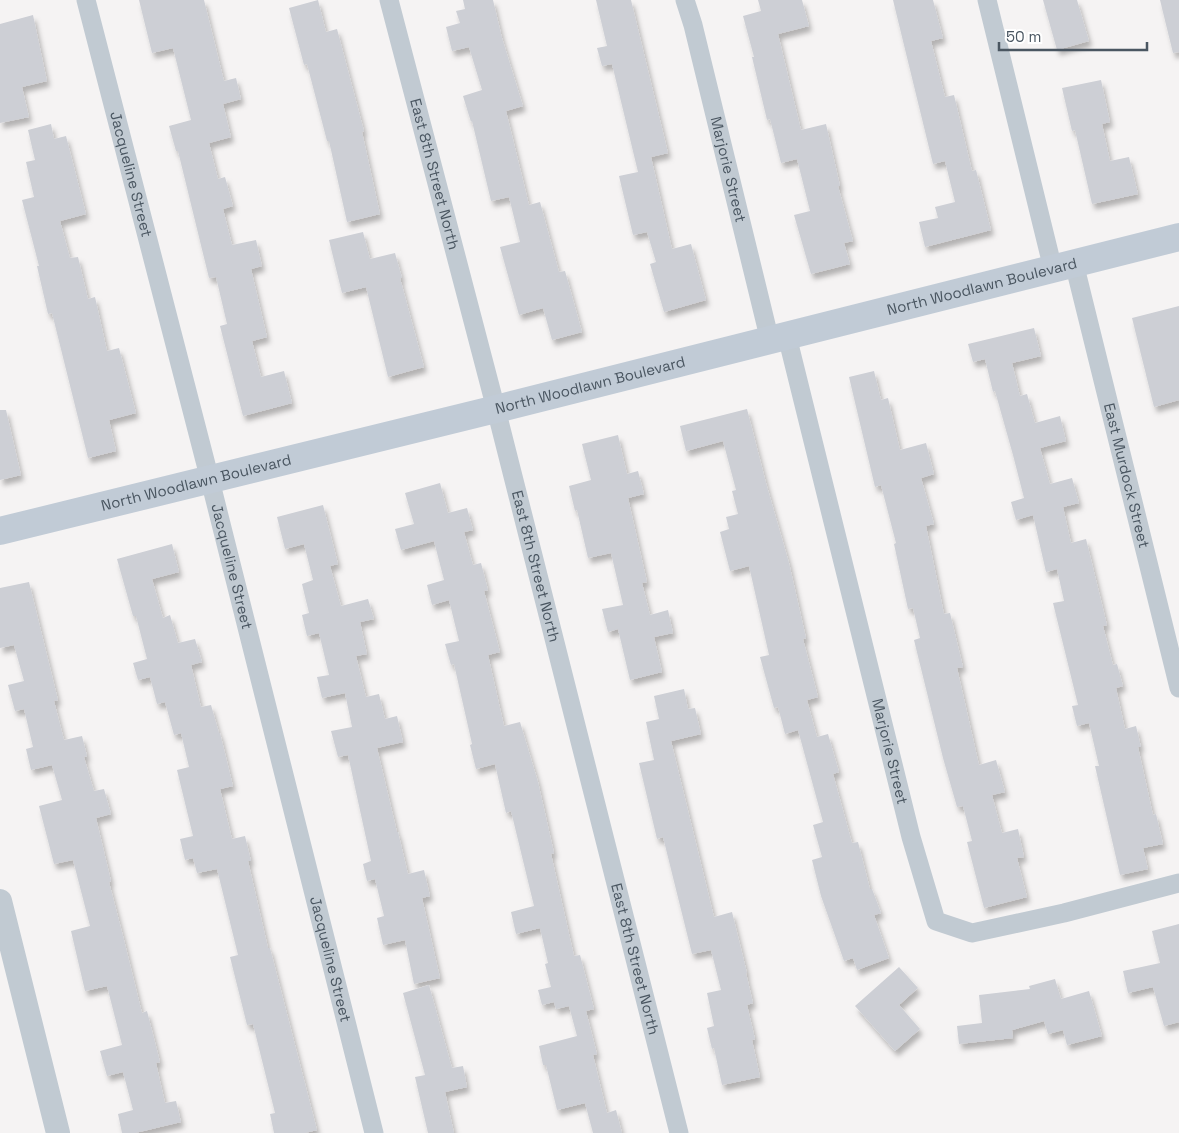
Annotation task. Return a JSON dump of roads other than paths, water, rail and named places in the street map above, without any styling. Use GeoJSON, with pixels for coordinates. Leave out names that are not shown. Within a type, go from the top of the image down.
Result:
{"type":"FeatureCollection","features":[{"type":"Feature","properties":{"kind":"main road","name":"North Woodlawn Boulevard"},"geometry":{"type":"LineString","coordinates":[[0,531],[778,339],[1179,236]]}},
{"type":"Feature","properties":{"kind":"street","name":"Jacqueline Street"},"geometry":{"type":"LineString","coordinates":[[86,0],[210,480],[374,1133]]}},
{"type":"Feature","properties":{"kind":"street","name":"East 8th Street North"},"geometry":{"type":"LineString","coordinates":[[388,0],[496,409],[679,1133]]}},
{"type":"Feature","properties":{"kind":"street","name":"Marjorie Street"},"geometry":{"type":"LineString","coordinates":[[685,0],[911,837],[936,921],[972,933],[1064,913],[1179,883]]}},
{"type":"Feature","properties":{"kind":"street","name":"East Murdock Street"},"geometry":{"type":"LineString","coordinates":[[987,0],[1064,266],[1179,688]]}},
{"type":"Feature","properties":{"kind":"street"},"geometry":{"type":"LineString","coordinates":[[0,901],[58,1133]]}}]}
